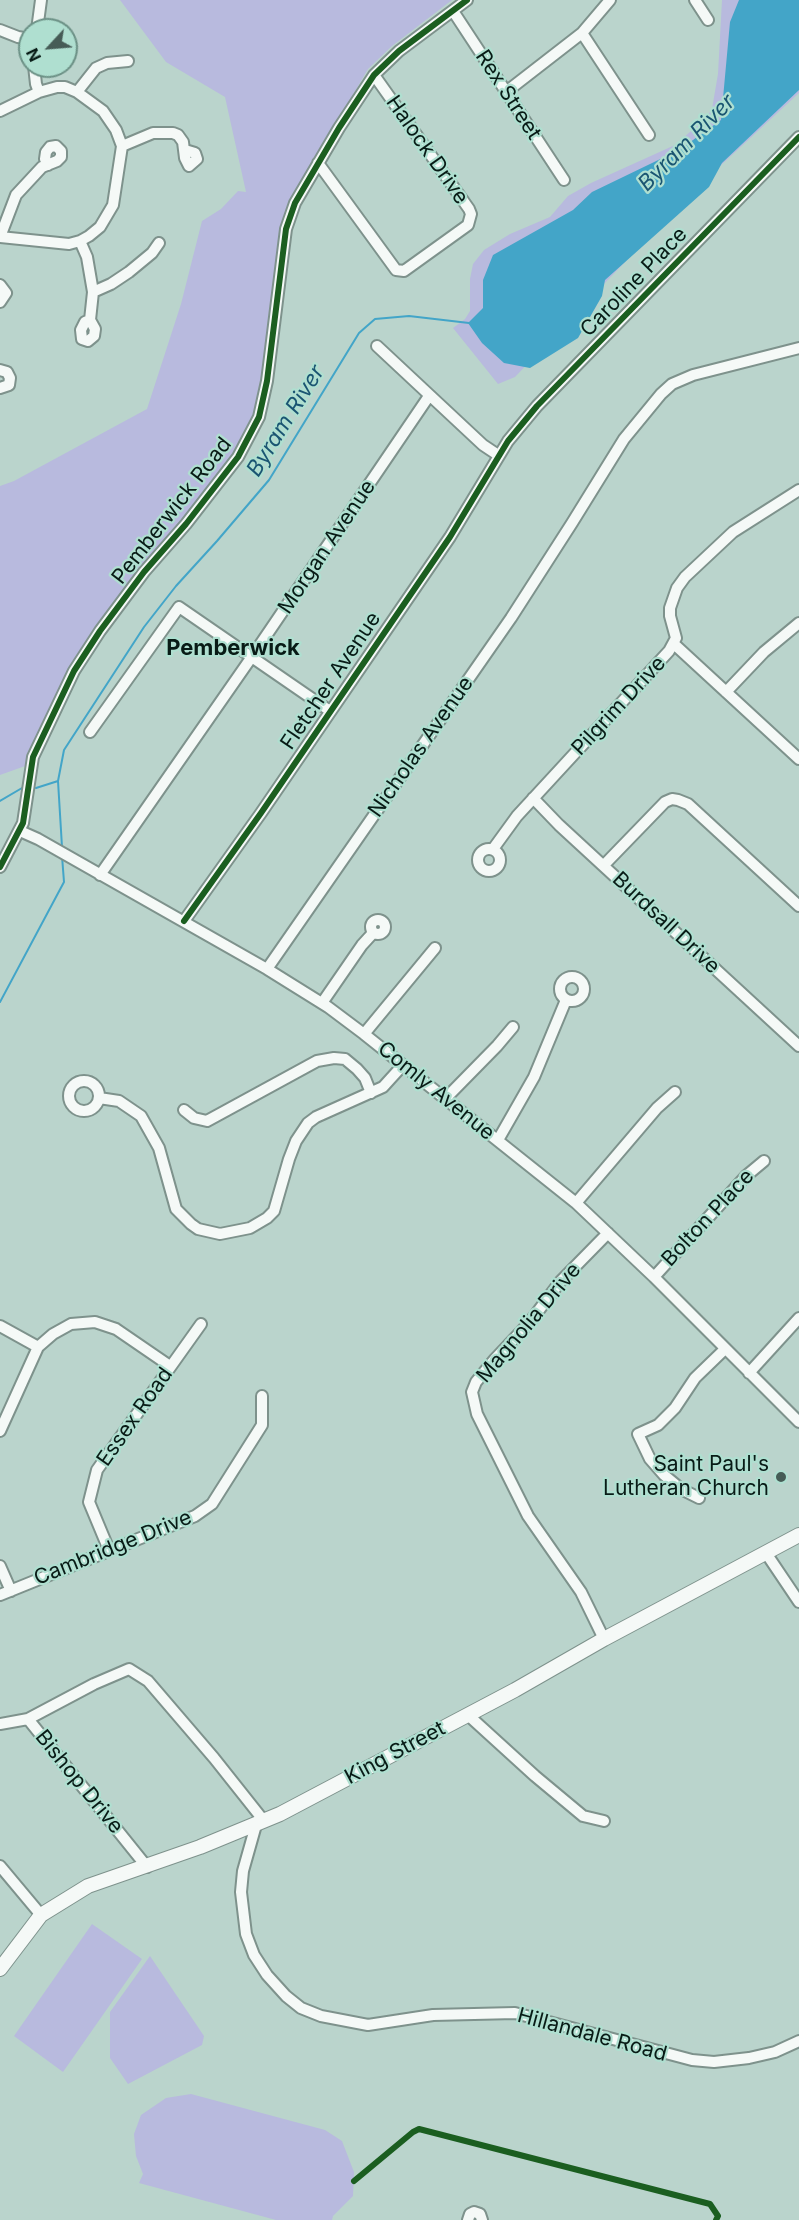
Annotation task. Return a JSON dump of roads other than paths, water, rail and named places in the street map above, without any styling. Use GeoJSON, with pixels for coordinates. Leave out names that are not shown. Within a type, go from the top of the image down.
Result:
{"type":"FeatureCollection","features":[{"type":"Feature","properties":{"kind":"main road","name":"King Street"},"geometry":{"type":"LineString","coordinates":[[0,1969],[41,1915],[88,1886],[147,1867],[260,1823],[468,1715],[799,1535]]}},
{"type":"Feature","properties":{"kind":"street"},"geometry":{"type":"LineString","coordinates":[[39,18],[41,0]]}},
{"type":"Feature","properties":{"kind":"street","name":"Pemberwick Road"},"geometry":{"type":"LineString","coordinates":[[0,867],[20,831],[26,807],[33,756],[74,671],[100,631],[144,572],[186,524],[238,457],[259,417],[267,381],[286,229],[296,203],[318,163],[374,75],[399,51],[466,0]]}},
{"type":"Feature","properties":{"kind":"street"},"geometry":{"type":"LineString","coordinates":[[506,92],[582,33],[610,0]]}},
{"type":"Feature","properties":{"kind":"street"},"geometry":{"type":"LineString","coordinates":[[695,0],[708,20]]}},
{"type":"Feature","properties":{"kind":"street","name":"Rex Street"},"geometry":{"type":"LineString","coordinates":[[453,11],[564,180]]}},
{"type":"Feature","properties":{"kind":"street"},"geometry":{"type":"LineString","coordinates":[[0,30],[18,38]]}},
{"type":"Feature","properties":{"kind":"street"},"geometry":{"type":"LineString","coordinates":[[582,33],[649,135]]}},
{"type":"Feature","properties":{"kind":"street"},"geometry":{"type":"LineString","coordinates":[[77,92],[96,68],[106,63],[128,61]]}},
{"type":"Feature","properties":{"kind":"street","name":"Halock Drive"},"geometry":{"type":"LineString","coordinates":[[318,163],[396,270],[404,271],[468,225],[471,214],[469,209],[374,75]]}},
{"type":"Feature","properties":{"kind":"street"},"geometry":{"type":"LineString","coordinates":[[35,78],[39,92]]}},
{"type":"Feature","properties":{"kind":"street"},"geometry":{"type":"LineString","coordinates":[[0,111],[39,92],[65,87],[77,92],[103,111],[111,120],[122,146],[115,195],[110,212],[100,227],[80,242],[69,244],[0,237],[16,195],[42,167],[48,165]]}},
{"type":"Feature","properties":{"kind":"street"},"geometry":{"type":"LineString","coordinates":[[122,146],[153,133],[163,132],[178,135],[185,150]]}},
{"type":"Feature","properties":{"kind":"street","name":"Caroline Place"},"geometry":{"type":"LineString","coordinates":[[498,456],[537,406],[799,137]]}},
{"type":"Feature","properties":{"kind":"street"},"geometry":{"type":"LineString","coordinates":[[80,242],[87,257],[93,292],[90,320]]}},
{"type":"Feature","properties":{"kind":"street"},"geometry":{"type":"LineString","coordinates":[[93,292],[129,272],[152,253],[159,243]]}},
{"type":"Feature","properties":{"kind":"street"},"geometry":{"type":"LineString","coordinates":[[0,285],[6,293],[0,302]]}},
{"type":"Feature","properties":{"kind":"street"},"geometry":{"type":"LineString","coordinates":[[377,346],[429,396],[498,456]]}},
{"type":"Feature","properties":{"kind":"street","name":"Nicholas Avenue"},"geometry":{"type":"LineString","coordinates":[[267,969],[511,618],[624,439],[661,394],[672,384],[693,375],[799,348]]}},
{"type":"Feature","properties":{"kind":"street"},"geometry":{"type":"LineString","coordinates":[[0,370],[7,372],[10,378],[9,385],[0,388]]}},
{"type":"Feature","properties":{"kind":"street","name":"Morgan Avenue"},"geometry":{"type":"LineString","coordinates":[[100,875],[429,396]]}},
{"type":"Feature","properties":{"kind":"street","name":"Fletcher Avenue"},"geometry":{"type":"LineString","coordinates":[[184,921],[450,537],[498,456]]}},
{"type":"Feature","properties":{"kind":"street","name":"Pilgrim Drive"},"geometry":{"type":"LineString","coordinates":[[493,849],[517,816],[674,644],[676,638],[670,608],[677,588],[685,577],[733,532],[799,490]]}},
{"type":"Feature","properties":{"kind":"street"},"geometry":{"type":"LineString","coordinates":[[90,732],[179,607],[330,711]]}},
{"type":"Feature","properties":{"kind":"street"},"geometry":{"type":"LineString","coordinates":[[726,692],[764,652],[799,623]]}},
{"type":"Feature","properties":{"kind":"street"},"geometry":{"type":"LineString","coordinates":[[674,644],[799,759]]}},
{"type":"Feature","properties":{"kind":"street","name":"Burdsall Drive"},"geometry":{"type":"LineString","coordinates":[[533,798],[559,825],[799,1046]]}},
{"type":"Feature","properties":{"kind":"street"},"geometry":{"type":"LineString","coordinates":[[604,865],[659,808],[672,799],[678,800],[688,804],[799,906]]}},
{"type":"Feature","properties":{"kind":"street","name":"Comly Avenue"},"geometry":{"type":"LineString","coordinates":[[20,831],[267,969],[322,1003],[364,1034],[576,1203],[654,1277],[799,1422]]}},
{"type":"Feature","properties":{"kind":"street"},"geometry":{"type":"LineString","coordinates":[[322,1003],[362,945],[373,933]]}},
{"type":"Feature","properties":{"kind":"street"},"geometry":{"type":"LineString","coordinates":[[364,1034],[435,948]]}},
{"type":"Feature","properties":{"kind":"street"},"geometry":{"type":"LineString","coordinates":[[498,1140],[534,1077],[566,1000]]}},
{"type":"Feature","properties":{"kind":"street"},"geometry":{"type":"LineString","coordinates":[[445,1099],[513,1027]]}},
{"type":"Feature","properties":{"kind":"street"},"geometry":{"type":"LineString","coordinates":[[184,1110],[194,1118],[207,1121],[318,1061],[334,1058],[350,1062],[365,1078],[371,1093]]}},
{"type":"Feature","properties":{"kind":"street"},"geometry":{"type":"LineString","coordinates":[[99,1098],[119,1101],[141,1116],[159,1148],[176,1209],[198,1229],[220,1234],[250,1228],[274,1211],[289,1159],[296,1141],[308,1123],[391,1081],[403,1065]]}},
{"type":"Feature","properties":{"kind":"street"},"geometry":{"type":"LineString","coordinates":[[576,1203],[657,1108],[675,1092]]}},
{"type":"Feature","properties":{"kind":"street","name":"Bolton Place"},"geometry":{"type":"LineString","coordinates":[[654,1277],[738,1184],[764,1161]]}},
{"type":"Feature","properties":{"kind":"street","name":"Magnolia Drive"},"geometry":{"type":"LineString","coordinates":[[604,1639],[581,1592],[528,1516],[477,1414],[472,1392],[476,1382],[530,1322],[560,1282],[608,1233]]}},
{"type":"Feature","properties":{"kind":"street"},"geometry":{"type":"LineString","coordinates":[[748,1372],[799,1318]]}},
{"type":"Feature","properties":{"kind":"street"},"geometry":{"type":"LineString","coordinates":[[0,1431],[38,1347],[71,1324],[95,1322],[116,1329],[170,1366]]}},
{"type":"Feature","properties":{"kind":"street","name":"Essex Road"},"geometry":{"type":"LineString","coordinates":[[109,1550],[89,1502],[97,1470],[201,1324]]}},
{"type":"Feature","properties":{"kind":"street"},"geometry":{"type":"LineString","coordinates":[[0,1326],[38,1347]]}},
{"type":"Feature","properties":{"kind":"street"},"geometry":{"type":"LineString","coordinates":[[699,1498],[681,1489],[664,1474],[650,1459],[638,1434],[658,1425],[675,1408],[695,1378],[725,1349]]}},
{"type":"Feature","properties":{"kind":"street","name":"Cambridge Drive"},"geometry":{"type":"LineString","coordinates":[[5,1593],[195,1516],[212,1504],[262,1425],[262,1396]]}},
{"type":"Feature","properties":{"kind":"street"},"geometry":{"type":"LineString","coordinates":[[766,1553],[799,1602]]}},
{"type":"Feature","properties":{"kind":"street"},"geometry":{"type":"LineString","coordinates":[[0,1566],[5,1593]]}},
{"type":"Feature","properties":{"kind":"street"},"geometry":{"type":"LineString","coordinates":[[28,1719],[94,1684],[129,1669],[148,1681],[214,1758],[260,1823]]}},
{"type":"Feature","properties":{"kind":"street"},"geometry":{"type":"LineString","coordinates":[[468,1715],[583,1816],[604,1821]]}},
{"type":"Feature","properties":{"kind":"street","name":"Bishop Drive"},"geometry":{"type":"LineString","coordinates":[[0,1724],[28,1719],[147,1867]]}},
{"type":"Feature","properties":{"kind":"street","name":"Hillandale Road"},"geometry":{"type":"LineString","coordinates":[[260,1823],[243,1871],[241,1892],[246,1934],[267,1975],[286,1996],[301,2008],[321,2016],[368,2025],[433,2015],[515,2013],[699,2061],[749,2058],[775,2052],[799,2041]]}},
{"type":"Feature","properties":{"kind":"street"},"geometry":{"type":"LineString","coordinates":[[0,1866],[41,1915]]}},
{"type":"Feature","properties":{"kind":"street"},"geometry":{"type":"LineString","coordinates":[[468,2220],[470,2214],[476,2212],[480,2214],[482,2220]]}},
{"type":"Feature","properties":{"kind":"waterway","name":"Byram River"},"geometry":{"type":"LineString","coordinates":[[62,847],[58,781],[64,750],[144,627],[176,586],[269,480],[359,333],[375,319],[409,316],[469,323]]}},
{"type":"Feature","properties":{"kind":"waterway"},"geometry":{"type":"LineString","coordinates":[[36,788],[58,781]]}},
{"type":"Feature","properties":{"kind":"waterway"},"geometry":{"type":"LineString","coordinates":[[0,801],[22,788]]}},
{"type":"Feature","properties":{"kind":"waterway","name":"Byram River"},"geometry":{"type":"LineString","coordinates":[[0,1002],[64,882],[62,856]]}},
{"type":"Feature","properties":{"kind":"place","name":"Saint Paul's Lutheran Church"},"geometry":{"type":"Point","coordinates":[781,1477]}},
{"type":"Feature","properties":{"kind":"district","name":"Pemberwick"},"geometry":{"type":"Point","coordinates":[233,648]}}]}
